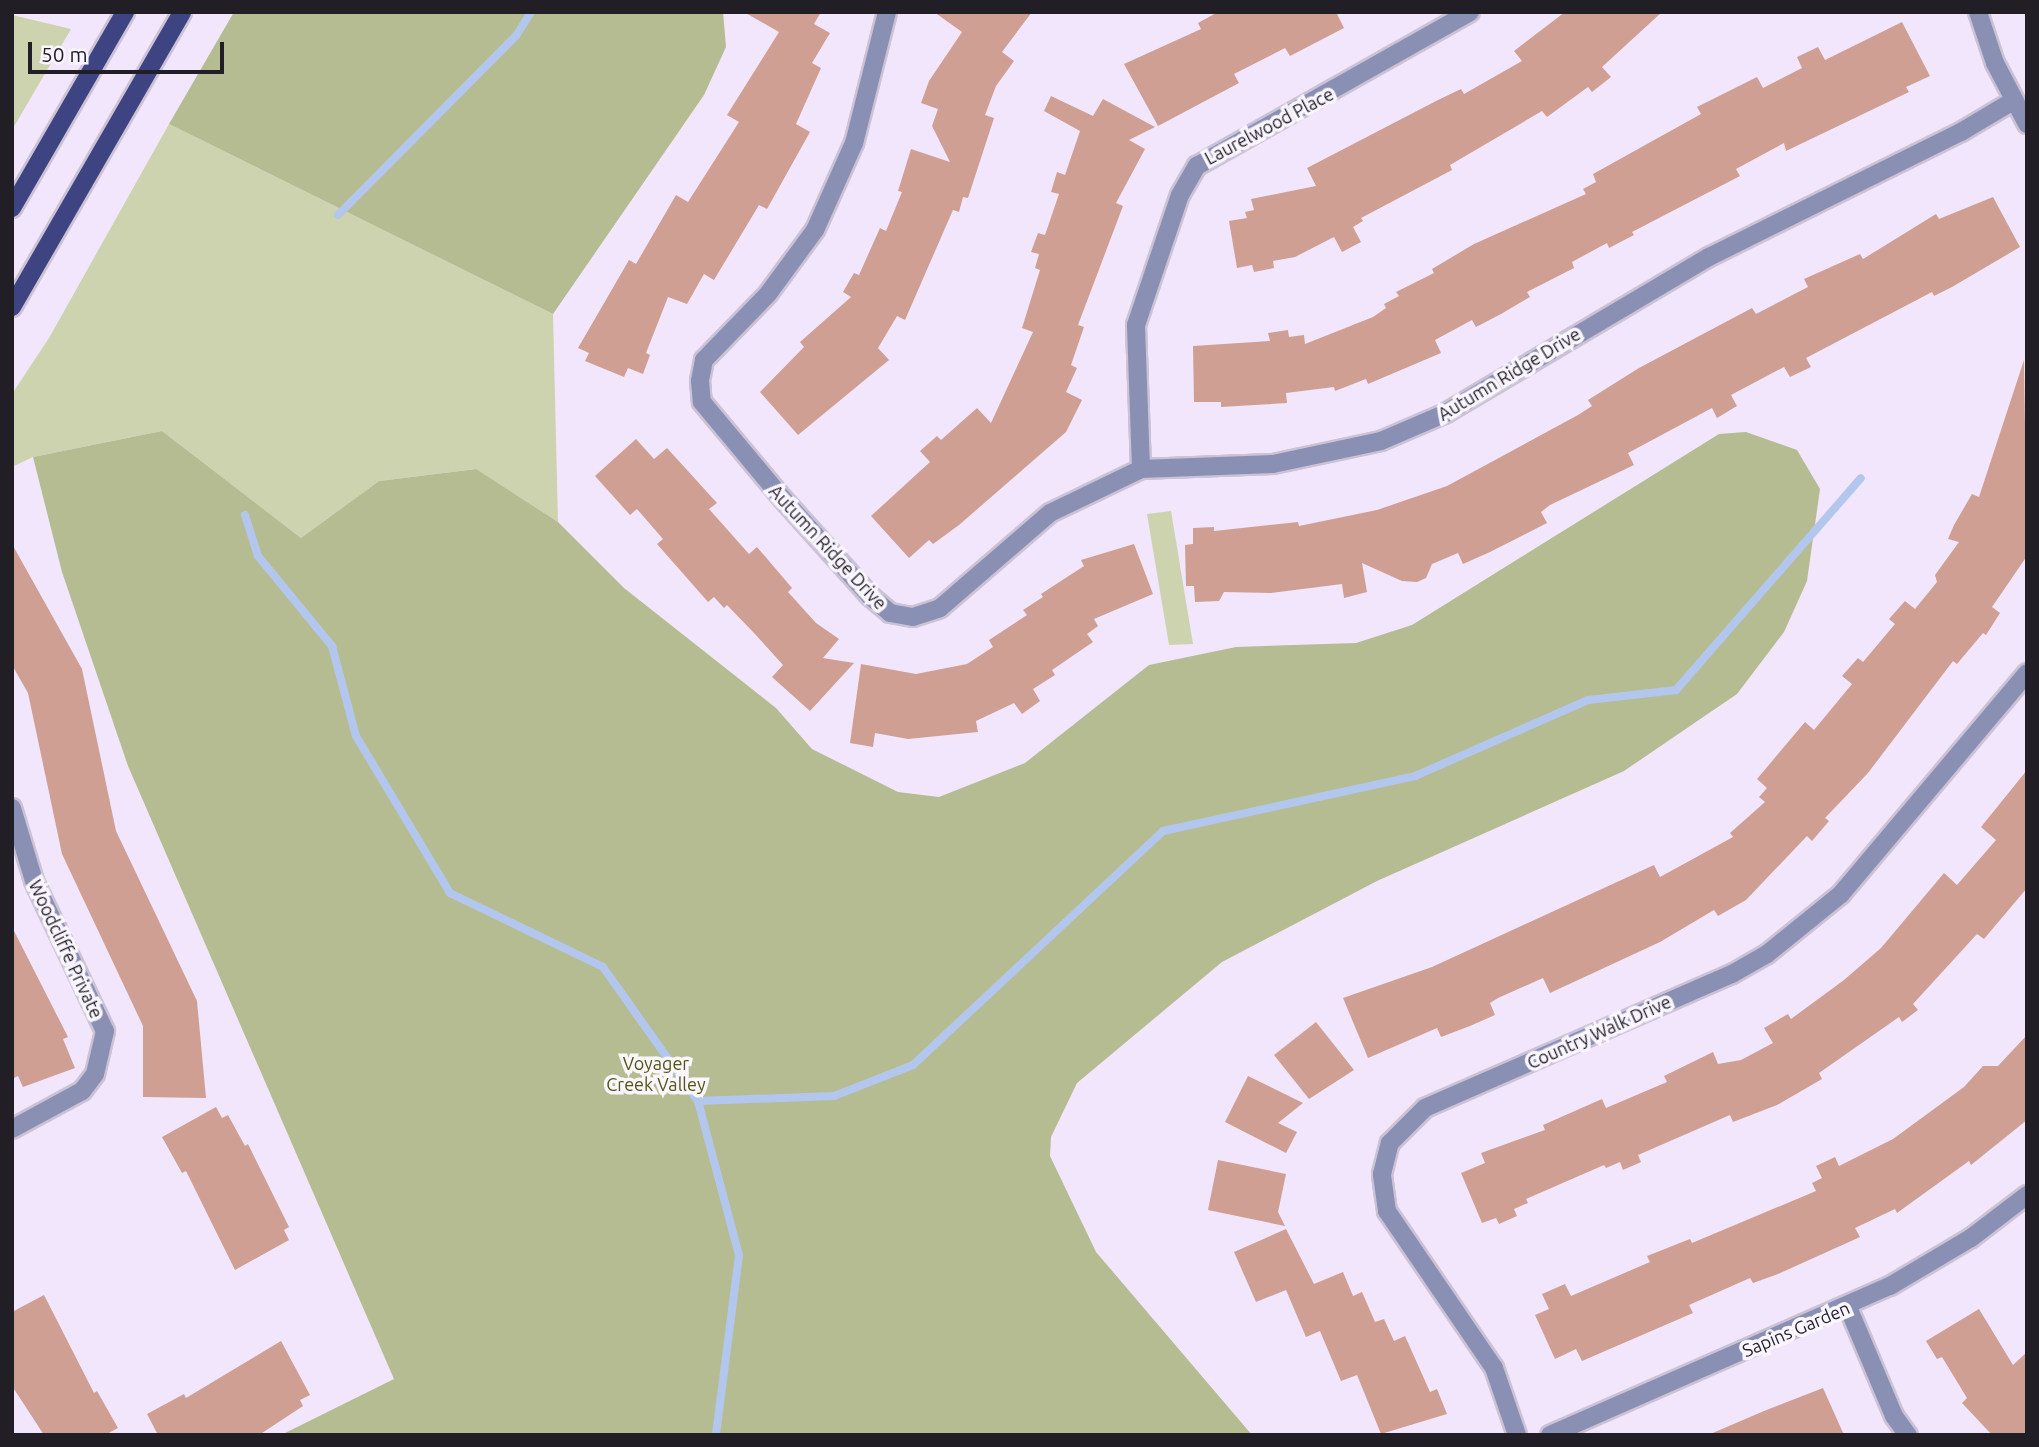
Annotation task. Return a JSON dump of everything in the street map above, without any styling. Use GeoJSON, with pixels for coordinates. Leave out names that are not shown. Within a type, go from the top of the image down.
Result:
{"type":"FeatureCollection","features":[{"type":"Feature","properties":{"kind":"main road"},"geometry":{"type":"LineString","coordinates":[[12,208],[125,12]]}},
{"type":"Feature","properties":{"kind":"main road"},"geometry":{"type":"LineString","coordinates":[[12,307],[182,12]]}},
{"type":"Feature","properties":{"kind":"street","name":"Autumn Ridge Drive"},"geometry":{"type":"LineString","coordinates":[[887,12],[854,143],[835,191],[798,257],[704,360],[702,402],[726,435],[870,596],[890,613],[912,617],[940,608],[1051,513],[1141,469],[1273,464],[1381,441],[1414,427],[1515,374],[1709,257],[1961,132],[2014,101]]}},
{"type":"Feature","properties":{"kind":"street","name":"Laurelwood Place"},"geometry":{"type":"LineString","coordinates":[[1141,469],[1136,325],[1180,195],[1197,166],[1470,12]]}},
{"type":"Feature","properties":{"kind":"street"},"geometry":{"type":"LineString","coordinates":[[1978,12],[2014,101],[2027,124]]}},
{"type":"Feature","properties":{"kind":"street","name":"Country Walk Drive"},"geometry":{"type":"LineString","coordinates":[[1517,1435],[1493,1368],[1387,1211],[1382,1174],[1390,1143],[1425,1108],[1732,974],[1767,954],[1841,894],[2027,673]]}},
{"type":"Feature","properties":{"kind":"street","name":"Woodcliffe Private"},"geometry":{"type":"LineString","coordinates":[[12,808],[34,881],[105,1031],[95,1074],[82,1091],[12,1129]]}},
{"type":"Feature","properties":{"kind":"street","name":"Sapins Garden"},"geometry":{"type":"LineString","coordinates":[[1550,1435],[1848,1307],[1970,1238],[2027,1195]]}},
{"type":"Feature","properties":{"kind":"street"},"geometry":{"type":"LineString","coordinates":[[1848,1307],[1894,1416],[1908,1435]]}},
{"type":"Feature","properties":{"kind":"green space"},"geometry":{"type":"Polygon","coordinates":[[[234,12],[723,12],[726,47],[704,95],[553,314],[169,124],[234,12]]]}},
{"type":"Feature","properties":{"kind":"green space"},"geometry":{"type":"Polygon","coordinates":[[[12,15],[71,29],[12,130],[12,15]]]}},
{"type":"Feature","properties":{"kind":"green space"},"geometry":{"type":"Polygon","coordinates":[[[169,124],[553,314],[558,522],[475,469],[379,481],[301,538],[162,431],[33,457],[12,467],[12,394],[49,338],[169,124]]]}},
{"type":"Feature","properties":{"kind":"green space","name":"Voyager Creek Valley"},"geometry":{"type":"Polygon","coordinates":[[[162,431],[301,538],[379,481],[476,469],[558,522],[624,588],[776,708],[812,749],[898,792],[939,797],[1025,763],[1149,665],[1236,647],[1356,643],[1412,625],[1719,434],[1746,432],[1797,450],[1820,489],[1807,581],[1784,632],[1737,694],[1624,771],[1377,881],[1222,962],[1077,1083],[1051,1137],[1050,1156],[1096,1252],[1252,1435],[281,1435],[394,1379],[128,766],[62,572],[33,457],[162,431]]]}},
{"type":"Feature","properties":{"kind":"green space"},"geometry":{"type":"Polygon","coordinates":[[[1171,511],[1193,644],[1169,645],[1147,514],[1171,511]]]}},
{"type":"Feature","properties":{"kind":"building"},"geometry":{"type":"Polygon","coordinates":[[[744,12],[821,12],[814,24],[830,33],[812,63],[821,68],[796,124],[810,132],[767,209],[759,205],[714,280],[704,274],[687,304],[668,297],[646,353],[650,355],[643,374],[628,368],[624,377],[585,361],[589,353],[578,348],[629,260],[636,264],[676,195],[688,202],[739,122],[727,115],[779,32],[744,12]]]}},
{"type":"Feature","properties":{"kind":"building"},"geometry":{"type":"Polygon","coordinates":[[[934,12],[1032,12],[1002,52],[1014,61],[996,86],[985,115],[994,118],[968,198],[963,197],[959,212],[953,210],[905,320],[897,316],[878,348],[889,360],[798,435],[760,392],[804,347],[800,342],[851,297],[843,292],[854,273],[859,275],[880,228],[886,231],[902,192],[898,191],[911,149],[950,162],[932,126],[938,109],[921,103],[929,81],[962,32],[934,12]]]}},
{"type":"Feature","properties":{"kind":"building"},"geometry":{"type":"Polygon","coordinates":[[[1218,12],[1336,12],[1344,28],[1290,56],[1285,48],[1234,74],[1239,83],[1158,126],[1124,64],[1201,29],[1198,23],[1218,12]]]}},
{"type":"Feature","properties":{"kind":"building"},"geometry":{"type":"Polygon","coordinates":[[[1565,12],[1662,12],[1602,67],[1611,77],[1592,92],[1588,87],[1547,117],[1542,111],[1450,165],[1452,170],[1361,218],[1363,221],[1353,227],[1361,242],[1342,252],[1334,237],[1295,257],[1273,261],[1274,268],[1254,272],[1252,265],[1237,268],[1229,221],[1247,218],[1245,212],[1254,210],[1251,199],[1316,186],[1307,168],[1461,89],[1464,94],[1522,61],[1514,51],[1565,12]]]}},
{"type":"Feature","properties":{"kind":"building"},"geometry":{"type":"Polygon","coordinates":[[[1902,22],[1930,76],[1906,87],[1909,92],[1786,151],[1784,143],[1736,169],[1740,176],[1632,232],[1634,235],[1609,248],[1607,243],[1572,262],[1574,268],[1527,292],[1530,297],[1501,314],[1476,327],[1472,320],[1435,340],[1441,353],[1368,384],[1366,379],[1335,391],[1334,387],[1286,393],[1287,403],[1221,407],[1221,402],[1194,402],[1193,346],[1270,341],[1268,333],[1288,330],[1289,337],[1304,335],[1305,344],[1373,317],[1386,308],[1384,304],[1399,296],[1396,292],[1434,273],[1432,269],[1474,244],[1586,194],[1583,189],[1596,182],[1593,174],[1701,114],[1697,107],[1757,77],[1763,88],[1802,68],[1797,57],[1818,47],[1825,60],[1902,22]]]}},
{"type":"Feature","properties":{"kind":"building"},"geometry":{"type":"Polygon","coordinates":[[[1051,96],[1093,116],[1103,99],[1155,127],[1129,140],[1145,149],[1116,203],[1123,206],[1078,325],[1084,327],[1071,365],[1077,368],[1066,392],[1082,400],[1066,432],[959,525],[933,544],[929,540],[909,558],[871,516],[930,462],[920,451],[937,436],[941,440],[977,408],[991,423],[1033,332],[1022,328],[1040,270],[1035,268],[1039,254],[1031,252],[1038,233],[1045,235],[1059,194],[1051,192],[1057,172],[1065,175],[1080,131],[1044,111],[1051,96]]]}},
{"type":"Feature","properties":{"kind":"building"},"geometry":{"type":"Polygon","coordinates":[[[1993,197],[2020,247],[1952,287],[1934,296],[1932,292],[1806,358],[1811,367],[1790,377],[1784,367],[1731,395],[1737,406],[1717,418],[1712,408],[1628,453],[1634,465],[1550,505],[1541,512],[1547,523],[1490,552],[1463,564],[1458,553],[1432,564],[1426,578],[1417,582],[1402,581],[1362,563],[1367,592],[1344,598],[1342,584],[1271,593],[1224,592],[1219,601],[1195,602],[1194,586],[1186,586],[1185,545],[1193,544],[1193,528],[1214,527],[1214,531],[1298,522],[1299,526],[1377,510],[1447,486],[1578,415],[1592,406],[1588,400],[1639,368],[1752,308],[1756,314],[1808,287],[1804,279],[1860,254],[1863,259],[1936,214],[1939,219],[1993,197]]]}},
{"type":"Feature","properties":{"kind":"building"},"geometry":{"type":"Polygon","coordinates":[[[2024,360],[2027,556],[1992,607],[2000,613],[1986,635],[1983,633],[1957,664],[1953,661],[1868,773],[1825,818],[1829,821],[1812,841],[1807,836],[1746,900],[1718,916],[1714,910],[1660,942],[1550,993],[1543,978],[1490,1003],[1495,1015],[1470,1026],[1441,1037],[1437,1028],[1368,1058],[1343,998],[1432,967],[1654,865],[1660,877],[1733,837],[1730,833],[1765,802],[1759,797],[1767,788],[1757,779],[1805,722],[1814,730],[1852,684],[1842,676],[1858,658],[1863,662],[1895,624],[1889,619],[1905,601],[1915,609],[1937,582],[1935,575],[1959,542],[1948,539],[1954,525],[1972,494],[1979,497],[2024,360]]]}},
{"type":"Feature","properties":{"kind":"building"},"geometry":{"type":"Polygon","coordinates":[[[636,439],[654,459],[667,448],[717,503],[709,509],[749,554],[757,547],[792,588],[788,592],[816,623],[839,639],[823,658],[854,663],[810,711],[772,677],[783,665],[755,634],[727,605],[724,608],[714,597],[708,602],[657,544],[663,539],[637,509],[630,515],[595,476],[636,439]]]}},
{"type":"Feature","properties":{"kind":"building"},"geometry":{"type":"Polygon","coordinates":[[[12,544],[82,669],[116,831],[197,1001],[206,1098],[143,1097],[143,1026],[62,854],[28,693],[12,665],[12,544]]]}},
{"type":"Feature","properties":{"kind":"building"},"geometry":{"type":"Polygon","coordinates":[[[1134,544],[1153,594],[1094,619],[1098,626],[1087,634],[1093,642],[1052,670],[1055,675],[1033,689],[1040,701],[1022,714],[1014,703],[976,721],[978,732],[908,739],[875,733],[873,747],[850,743],[861,664],[916,674],[967,664],[993,647],[989,640],[1027,615],[1023,610],[1043,597],[1041,594],[1084,566],[1081,560],[1134,544]]]}},
{"type":"Feature","properties":{"kind":"building"},"geometry":{"type":"Polygon","coordinates":[[[2027,770],[2027,888],[1984,939],[1977,934],[1913,1004],[1918,1010],[1902,1022],[1899,1017],[1819,1073],[1822,1079],[1777,1105],[1733,1122],[1730,1115],[1638,1155],[1641,1162],[1623,1170],[1620,1162],[1606,1168],[1604,1165],[1526,1199],[1528,1203],[1514,1209],[1517,1216],[1499,1224],[1496,1218],[1482,1223],[1461,1173],[1485,1163],[1481,1153],[1545,1130],[1543,1125],[1602,1099],[1606,1108],[1667,1082],[1664,1076],[1713,1052],[1718,1064],[1741,1060],[1773,1043],[1764,1028],[1788,1014],[1791,1019],[1844,980],[1881,948],[1944,873],[1957,885],[1996,840],[1981,827],[2027,770]]]}},
{"type":"Feature","properties":{"kind":"building"},"geometry":{"type":"Polygon","coordinates":[[[12,927],[68,1037],[63,1039],[75,1068],[23,1087],[18,1076],[12,1079],[12,927]]]}},
{"type":"Feature","properties":{"kind":"building"},"geometry":{"type":"Polygon","coordinates":[[[1316,1022],[1354,1070],[1309,1099],[1274,1055],[1316,1022]]]}},
{"type":"Feature","properties":{"kind":"building"},"geometry":{"type":"Polygon","coordinates":[[[2027,1035],[2027,1120],[1971,1165],[1969,1161],[1897,1213],[1895,1209],[1855,1228],[1860,1237],[1778,1274],[1753,1283],[1750,1278],[1689,1305],[1693,1313],[1582,1361],[1576,1349],[1555,1359],[1535,1315],[1549,1309],[1542,1294],[1565,1284],[1571,1296],[1650,1262],[1647,1256],[1690,1239],[1692,1243],[1816,1191],[1812,1183],[1822,1178],[1816,1166],[1835,1157],[1839,1166],[1893,1139],[1964,1087],[1983,1066],[1998,1066],[2027,1035]]]}},
{"type":"Feature","properties":{"kind":"building"},"geometry":{"type":"Polygon","coordinates":[[[1248,1076],[1303,1103],[1278,1123],[1297,1132],[1286,1153],[1225,1122],[1248,1076]]]}},
{"type":"Feature","properties":{"kind":"building"},"geometry":{"type":"Polygon","coordinates":[[[216,1107],[222,1118],[228,1115],[245,1146],[248,1144],[289,1227],[284,1230],[289,1240],[235,1270],[186,1171],[182,1173],[162,1137],[216,1107]]]}},
{"type":"Feature","properties":{"kind":"building"},"geometry":{"type":"Polygon","coordinates":[[[1218,1160],[1286,1174],[1278,1212],[1285,1226],[1208,1210],[1218,1160]]]}},
{"type":"Feature","properties":{"kind":"building"},"geometry":{"type":"Polygon","coordinates":[[[1286,1229],[1314,1284],[1343,1272],[1353,1296],[1362,1292],[1375,1322],[1384,1319],[1394,1341],[1405,1336],[1430,1392],[1437,1389],[1447,1414],[1381,1434],[1357,1375],[1341,1381],[1320,1331],[1306,1337],[1286,1290],[1256,1302],[1234,1252],[1286,1229]]]}},
{"type":"Feature","properties":{"kind":"building"},"geometry":{"type":"Polygon","coordinates":[[[44,1295],[94,1393],[97,1391],[118,1428],[105,1435],[44,1435],[12,1386],[12,1312],[44,1295]]]}},
{"type":"Feature","properties":{"kind":"building"},"geometry":{"type":"Polygon","coordinates":[[[1979,1309],[2013,1365],[2027,1352],[2027,1435],[1992,1435],[1962,1403],[1967,1398],[1942,1357],[1937,1359],[1926,1341],[1979,1309]]]}},
{"type":"Feature","properties":{"kind":"building"},"geometry":{"type":"Polygon","coordinates":[[[281,1341],[310,1395],[300,1400],[303,1406],[259,1435],[158,1435],[147,1414],[184,1394],[186,1398],[281,1341]]]}},
{"type":"Feature","properties":{"kind":"building"},"geometry":{"type":"Polygon","coordinates":[[[1823,1388],[1844,1435],[1708,1435],[1764,1411],[1823,1388]]]}},
{"type":"Feature","properties":{"kind":"waterway"},"geometry":{"type":"LineString","coordinates":[[338,215],[516,36],[531,12]]}},
{"type":"Feature","properties":{"kind":"waterway"},"geometry":{"type":"LineString","coordinates":[[698,1101],[834,1096],[913,1065],[1163,831],[1415,776],[1588,700],[1676,690],[1861,478]]}},
{"type":"Feature","properties":{"kind":"waterway"},"geometry":{"type":"LineString","coordinates":[[245,515],[258,556],[332,646],[356,736],[450,893],[603,967],[698,1101],[739,1255],[716,1435]]}}]}
